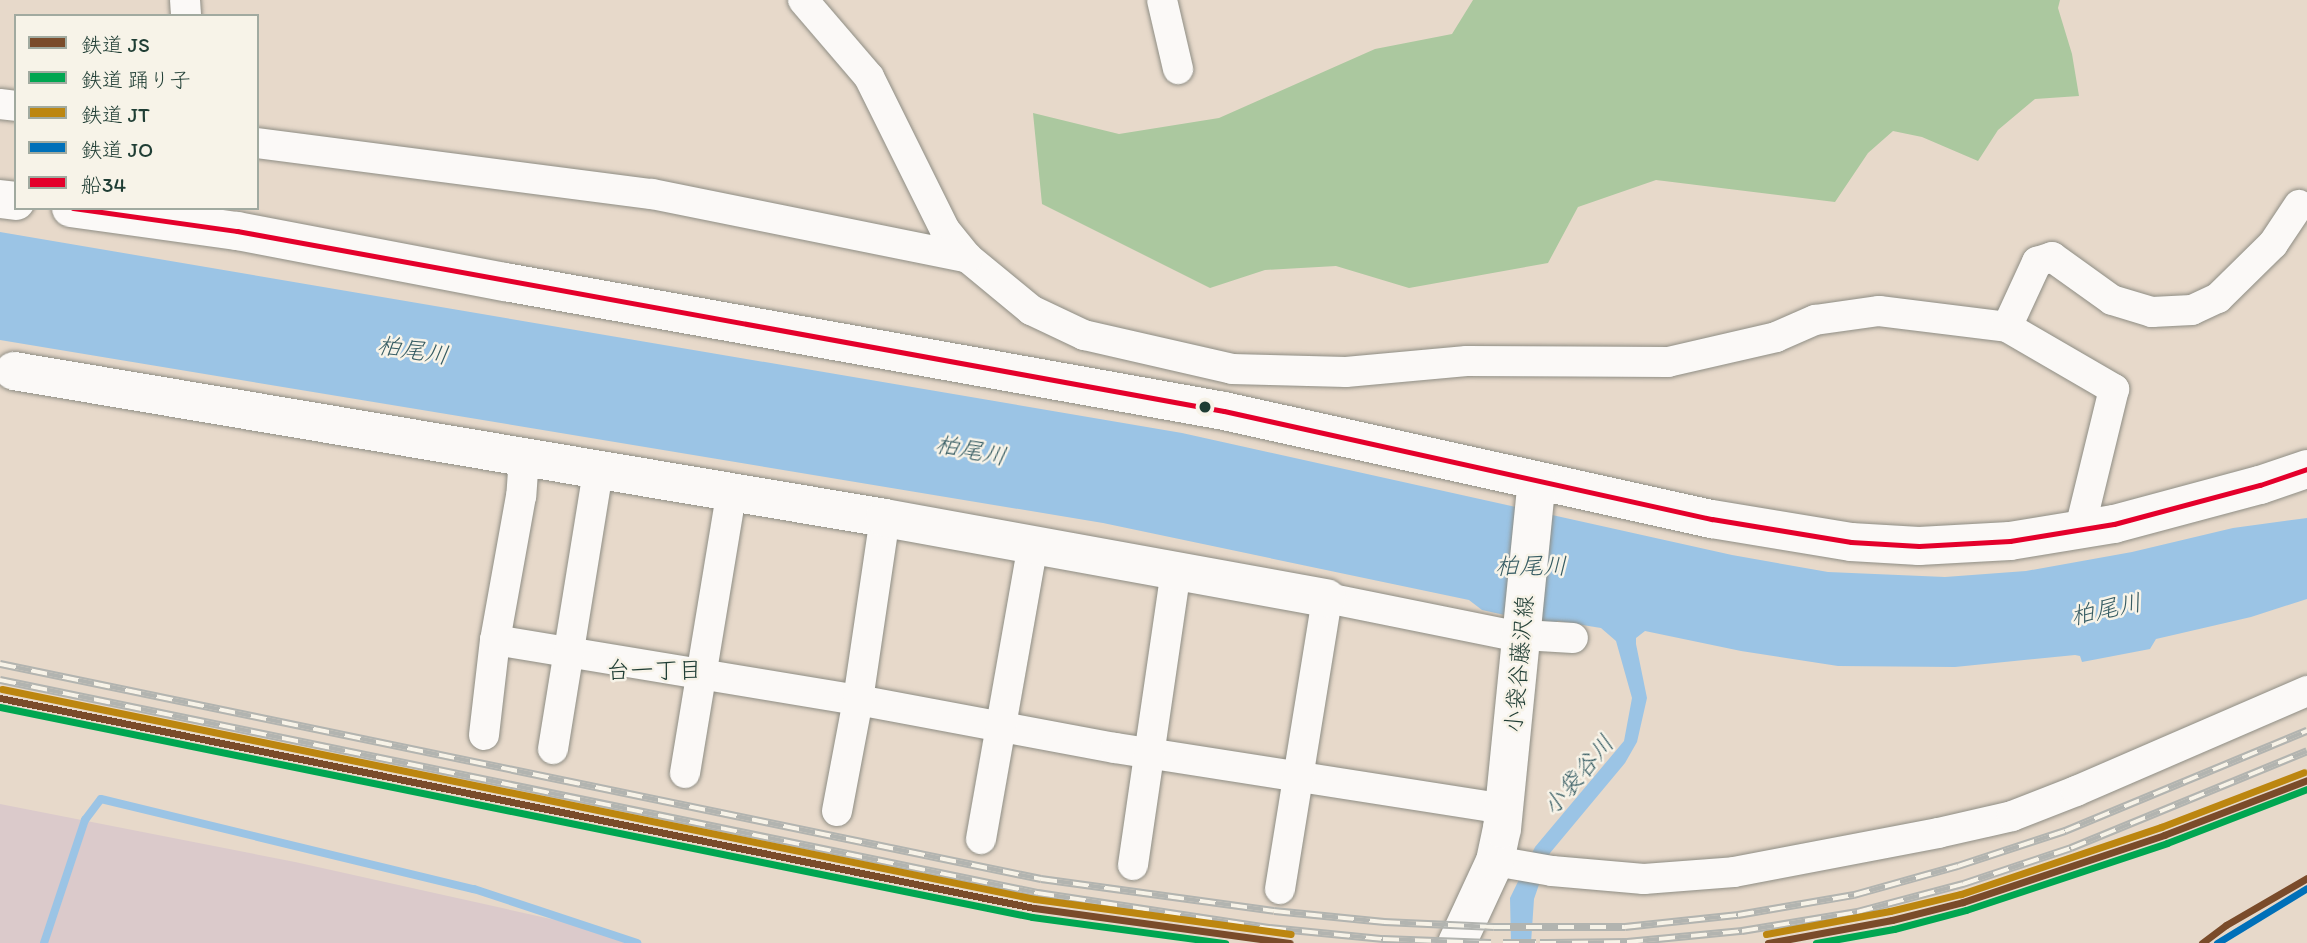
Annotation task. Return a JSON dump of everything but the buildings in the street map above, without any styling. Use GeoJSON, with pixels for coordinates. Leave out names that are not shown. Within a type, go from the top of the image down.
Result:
{"type":"FeatureCollection","features":[{"type":"Feature","properties":{"kind":"main road"},"geometry":{"type":"LineString","coordinates":[[98,210],[236,220],[505,282],[1268,419],[1724,522],[1851,542],[1919,546],[2010,541],[2080,529],[2260,485],[2307,469]]}},
{"type":"Feature","properties":{"kind":"main road"},"geometry":{"type":"LineString","coordinates":[[7,370],[885,518],[1327,598]]}},
{"type":"Feature","properties":{"kind":"main road","name":"小袋谷藤沢線"},"geometry":{"type":"LineString","coordinates":[[1457,943],[1469,913],[1507,864],[1505,810],[1537,481]]}},
{"type":"Feature","properties":{"kind":"street"},"geometry":{"type":"LineString","coordinates":[[803,0],[869,78],[945,230],[968,258],[1031,310],[1084,335],[1232,369],[1346,372],[1467,361],[1668,362],[1776,337],[1815,320],[1878,311],[2007,327],[2114,389],[2080,529]]}},
{"type":"Feature","properties":{"kind":"street"},"geometry":{"type":"LineString","coordinates":[[1162,0],[1178,69]]}},
{"type":"Feature","properties":{"kind":"street"},"geometry":{"type":"LineString","coordinates":[[259,144],[652,194],[968,258]]}},
{"type":"Feature","properties":{"kind":"street"},"geometry":{"type":"LineString","coordinates":[[2007,327],[2037,262],[2052,257],[2112,300],[2152,312],[2192,310],[2218,298],[2273,244],[2299,205]]}},
{"type":"Feature","properties":{"kind":"street"},"geometry":{"type":"LineString","coordinates":[[1268,372],[1268,419]]}},
{"type":"Feature","properties":{"kind":"street"},"geometry":{"type":"LineString","coordinates":[[484,735],[495,640],[521,496],[524,457]]}},
{"type":"Feature","properties":{"kind":"street"},"geometry":{"type":"LineString","coordinates":[[553,748],[598,470]]}},
{"type":"Feature","properties":{"kind":"street"},"geometry":{"type":"LineString","coordinates":[[685,773],[731,494]]}},
{"type":"Feature","properties":{"kind":"street"},"geometry":{"type":"LineString","coordinates":[[837,811],[858,700],[885,518]]}},
{"type":"Feature","properties":{"kind":"street"},"geometry":{"type":"LineString","coordinates":[[981,839],[1033,544]]}},
{"type":"Feature","properties":{"kind":"street"},"geometry":{"type":"LineString","coordinates":[[1133,865],[1176,569]]}},
{"type":"Feature","properties":{"kind":"street"},"geometry":{"type":"LineString","coordinates":[[1280,889],[1327,598],[1506,634],[1573,638]]}},
{"type":"Feature","properties":{"kind":"street"},"geometry":{"type":"LineString","coordinates":[[495,640],[858,700],[1148,754],[1505,810]]}},
{"type":"Feature","properties":{"kind":"street"},"geometry":{"type":"LineString","coordinates":[[1507,864],[1644,879],[1734,872],[1800,861],[2012,816],[2307,691]]}},
{"type":"Feature","properties":{"kind":"shaded area"},"geometry":{"type":"Polygon","coordinates":[[[0,804],[295,862],[605,931],[639,943],[0,943],[0,804]]]}},
{"type":"Feature","properties":{"kind":"green space"},"geometry":{"type":"Polygon","coordinates":[[[1473,0],[2060,0],[2058,8],[2072,54],[2079,96],[2035,99],[1998,130],[1978,161],[1922,137],[1893,131],[1868,153],[1835,202],[1656,180],[1578,207],[1548,263],[1409,288],[1336,266],[1265,270],[1210,288],[1042,204],[1033,113],[1119,134],[1219,118],[1375,49],[1452,34],[1473,0]]]}},
{"type":"Feature","properties":{"kind":"water","name":"柏尾川"},"geometry":{"type":"Polygon","coordinates":[[[0,232],[1182,433],[1732,555],[1828,572],[1945,577],[2026,571],[2132,552],[2233,528],[2307,518],[2307,599],[2251,617],[2156,639],[2150,649],[2082,662],[2080,656],[2075,655],[1955,667],[1838,666],[1741,651],[1645,631],[1636,638],[1647,698],[1637,742],[1625,763],[1550,853],[1534,899],[1531,943],[1511,943],[1510,898],[1535,847],[1624,741],[1632,698],[1616,641],[1601,628],[1558,621],[1549,625],[1482,610],[1469,600],[1103,523],[0,340],[0,232]]]}},
{"type":"Feature","properties":{"kind":"waterway"},"geometry":{"type":"LineString","coordinates":[[44,943],[85,820],[101,799],[474,889],[637,943]]}},
{"type":"Feature","properties":{"kind":"railway"},"geometry":{"type":"LineString","coordinates":[[0,664],[1041,879],[1274,911],[1384,922],[1494,927],[1625,927],[1738,915],[1854,895],[1958,866],[2065,831],[2307,731]]}},
{"type":"Feature","properties":{"kind":"railway"},"geometry":{"type":"LineString","coordinates":[[0,680],[1038,893],[1270,928],[1383,939],[1491,943]]}},
{"type":"Feature","properties":{"kind":"railway"},"geometry":{"type":"LineString","coordinates":[[1540,943],[1627,942],[1742,931],[1857,912],[1963,884],[2071,848],[2307,751]]}},
{"type":"Feature","properties":{"kind":"railway"},"geometry":{"type":"LineString","coordinates":[[1503,943],[1536,943]]}},
{"type":"Feature","properties":{"kind":"rail line","name":"JT"},"geometry":{"type":"LineString","coordinates":[[2,689],[1035,899],[1291,934]]}},
{"type":"Feature","properties":{"kind":"rail line","name":"JS"},"geometry":{"type":"LineString","coordinates":[[0,698],[1034,908],[1290,943]]}},
{"type":"Feature","properties":{"kind":"rail line","name":"踊り子"},"geometry":{"type":"LineString","coordinates":[[0,707],[1032,917],[1225,943]]}},
{"type":"Feature","properties":{"kind":"rail line","name":"JT"},"geometry":{"type":"LineString","coordinates":[[1766,934],[1890,911],[1961,894],[2161,827],[2304,772]]}},
{"type":"Feature","properties":{"kind":"rail line","name":"JS"},"geometry":{"type":"LineString","coordinates":[[1768,943],[1892,920],[1963,902],[2164,835],[2307,780]]}},
{"type":"Feature","properties":{"kind":"rail line","name":"踊り子"},"geometry":{"type":"LineString","coordinates":[[1816,943],[1894,929],[1966,910],[2167,843],[2307,789]]}},
{"type":"Feature","properties":{"kind":"rail line","name":"JS"},"geometry":{"type":"LineString","coordinates":[[2202,943],[2226,925],[2307,878]]}},
{"type":"Feature","properties":{"kind":"rail line","name":"JO"},"geometry":{"type":"LineString","coordinates":[[2217,943],[2307,888]]}},
{"type":"Feature","properties":{"kind":"transit line","name":"船34"},"geometry":{"type":"LineString","coordinates":[[87,210],[237,231],[1224,411],[1712,519],[1851,542],[1919,546],[2010,541],[2114,524],[2260,485],[2307,469]]}},
{"type":"Feature","properties":{"kind":"district","name":"台一丁目"},"geometry":{"type":"Point","coordinates":[654,670]}},
{"type":"Feature","properties":{"kind":"water label","name":"小袋谷川"},"geometry":{"type":"Point","coordinates":[1578,775]}}]}
